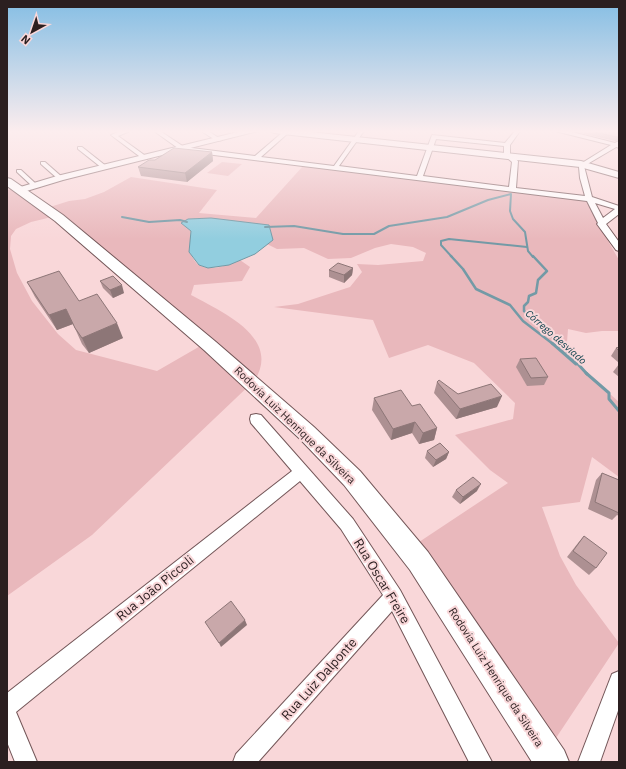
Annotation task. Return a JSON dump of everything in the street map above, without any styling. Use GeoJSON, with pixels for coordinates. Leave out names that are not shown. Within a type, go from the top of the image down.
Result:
{"type":"FeatureCollection","features":[{"type":"Feature","properties":{"kind":"main road","name":"Rodovia Luiz Henrique da Silveira"},"geometry":{"type":"LineString","coordinates":[[20,182],[59,218],[210,346],[301,428],[352,478],[419,561],[552,762]]}},
{"type":"Feature","properties":{"kind":"street"},"geometry":{"type":"LineString","coordinates":[[47,167],[60,178]]}},
{"type":"Feature","properties":{"kind":"street"},"geometry":{"type":"LineString","coordinates":[[20,182],[60,178],[104,167]]}},
{"type":"Feature","properties":{"kind":"street"},"geometry":{"type":"LineString","coordinates":[[326,167],[590,199],[619,209]]}},
{"type":"Feature","properties":{"kind":"street"},"geometry":{"type":"LineString","coordinates":[[419,178],[424,167]]}},
{"type":"Feature","properties":{"kind":"street"},"geometry":{"type":"LineString","coordinates":[[512,189],[516,167]]}},
{"type":"Feature","properties":{"kind":"street"},"geometry":{"type":"LineString","coordinates":[[583,167],[582,178],[601,224],[619,248]]}},
{"type":"Feature","properties":{"kind":"street"},"geometry":{"type":"LineString","coordinates":[[590,167],[619,175]]}},
{"type":"Feature","properties":{"kind":"street"},"geometry":{"type":"LineString","coordinates":[[601,224],[619,209]]}},
{"type":"Feature","properties":{"kind":"street","name":"Rua Oscar Freire"},"geometry":{"type":"LineString","coordinates":[[256,419],[347,524],[394,596],[481,762]]}},
{"type":"Feature","properties":{"kind":"street","name":"Rua João Piccoli"},"geometry":{"type":"LineString","coordinates":[[7,706],[302,471]]}},
{"type":"Feature","properties":{"kind":"street","name":"Rua Luiz Dalponte"},"geometry":{"type":"LineString","coordinates":[[244,762],[394,596]]}},
{"type":"Feature","properties":{"kind":"street"},"geometry":{"type":"LineString","coordinates":[[589,762],[619,681]]}},
{"type":"Feature","properties":{"kind":"street"},"geometry":{"type":"LineString","coordinates":[[7,716],[26,762]]}},
{"type":"Feature","properties":{"kind":"shaded area"},"geometry":{"type":"Polygon","coordinates":[[[215,167],[239,167],[228,176],[207,173],[215,167]]]}},
{"type":"Feature","properties":{"kind":"shaded area"},"geometry":{"type":"Polygon","coordinates":[[[302,167],[588,200],[600,227],[619,260],[619,331],[586,333],[568,329],[566,355],[619,402],[619,477],[592,457],[580,502],[542,507],[560,556],[576,585],[619,643],[556,738],[413,546],[508,483],[490,470],[455,435],[513,419],[515,403],[474,363],[428,345],[389,358],[373,320],[274,307],[298,304],[350,287],[362,272],[357,264],[378,265],[423,261],[426,253],[413,247],[391,244],[375,248],[351,258],[328,259],[304,248],[277,249],[267,244],[273,240],[181,223],[191,231],[189,252],[199,265],[214,268],[225,266],[240,260],[250,267],[242,281],[194,285],[191,295],[232,318],[254,339],[260,351],[261,365],[255,380],[92,535],[7,596],[7,190],[22,187],[50,207],[69,201],[85,199],[104,192],[131,177],[217,190],[199,213],[256,218],[302,167]],[[60,215],[31,222],[16,229],[11,236],[10,249],[17,273],[32,301],[58,334],[76,350],[157,371],[209,341],[60,215]]]}},
{"type":"Feature","properties":{"kind":"water"},"geometry":{"type":"Polygon","coordinates":[[[211,218],[269,225],[273,240],[255,254],[229,265],[208,268],[199,265],[189,252],[191,231],[181,223],[188,219],[211,218]]]}},
{"type":"Feature","properties":{"kind":"building"},"geometry":{"type":"Polygon","coordinates":[[[138,167],[193,167],[185,173],[138,167]]]}},
{"type":"Feature","properties":{"kind":"building"},"geometry":{"type":"Polygon","coordinates":[[[338,263],[353,268],[344,275],[329,270],[338,263]]]}},
{"type":"Feature","properties":{"kind":"building"},"geometry":{"type":"Polygon","coordinates":[[[59,271],[79,301],[97,294],[117,323],[82,338],[75,328],[66,309],[49,315],[27,282],[59,271]]]}},
{"type":"Feature","properties":{"kind":"building"},"geometry":{"type":"Polygon","coordinates":[[[113,276],[122,285],[110,290],[100,281],[113,276]]]}},
{"type":"Feature","properties":{"kind":"building"},"geometry":{"type":"Polygon","coordinates":[[[536,358],[548,377],[531,378],[520,359],[536,358]]]}},
{"type":"Feature","properties":{"kind":"building"},"geometry":{"type":"Polygon","coordinates":[[[439,380],[458,394],[491,384],[502,396],[460,409],[437,382],[439,380]]]}},
{"type":"Feature","properties":{"kind":"building"},"geometry":{"type":"Polygon","coordinates":[[[401,390],[412,406],[420,404],[437,428],[423,433],[415,422],[393,429],[374,398],[401,390]]]}},
{"type":"Feature","properties":{"kind":"building"},"geometry":{"type":"Polygon","coordinates":[[[440,443],[449,452],[436,460],[427,451],[440,443]]]}},
{"type":"Feature","properties":{"kind":"building"},"geometry":{"type":"Polygon","coordinates":[[[602,473],[619,480],[619,513],[595,502],[602,473]]]}},
{"type":"Feature","properties":{"kind":"building"},"geometry":{"type":"Polygon","coordinates":[[[473,477],[481,484],[463,497],[456,490],[473,477]]]}},
{"type":"Feature","properties":{"kind":"building"},"geometry":{"type":"Polygon","coordinates":[[[584,536],[607,553],[596,568],[573,551],[584,536]]]}},
{"type":"Feature","properties":{"kind":"building"},"geometry":{"type":"Polygon","coordinates":[[[231,601],[245,620],[219,643],[205,622],[231,601]]]}},
{"type":"Feature","properties":{"kind":"waterway"},"geometry":{"type":"LineString","coordinates":[[265,227],[294,226],[343,234],[374,234],[389,226],[447,217],[488,200],[511,194],[510,211],[513,219],[525,232],[528,251],[533,257]]}},
{"type":"Feature","properties":{"kind":"waterway"},"geometry":{"type":"LineString","coordinates":[[122,217],[149,222],[180,220],[187,222]]}},
{"type":"Feature","properties":{"kind":"waterway","name":"Córrego desviado"},"geometry":{"type":"LineString","coordinates":[[452,257],[441,245],[441,241],[449,239],[527,247]]}},
{"type":"Feature","properties":{"kind":"waterway","name":"Córrego desviado"},"geometry":{"type":"LineString","coordinates":[[451,256],[463,269],[476,289],[510,305],[523,321],[553,344]]}},
{"type":"Feature","properties":{"kind":"waterway"},"geometry":{"type":"LineString","coordinates":[[533,256],[547,271],[538,280],[536,293],[529,296],[528,302],[524,306],[524,311],[559,343]]}},
{"type":"Feature","properties":{"kind":"waterway","name":"Córrego desviado"},"geometry":{"type":"LineString","coordinates":[[552,343],[576,364]]}},
{"type":"Feature","properties":{"kind":"waterway","name":"Córrego desviado"},"geometry":{"type":"LineString","coordinates":[[559,343],[586,373]]}},
{"type":"Feature","properties":{"kind":"waterway"},"geometry":{"type":"LineString","coordinates":[[586,373],[609,393],[609,399],[619,411]]}}]}
